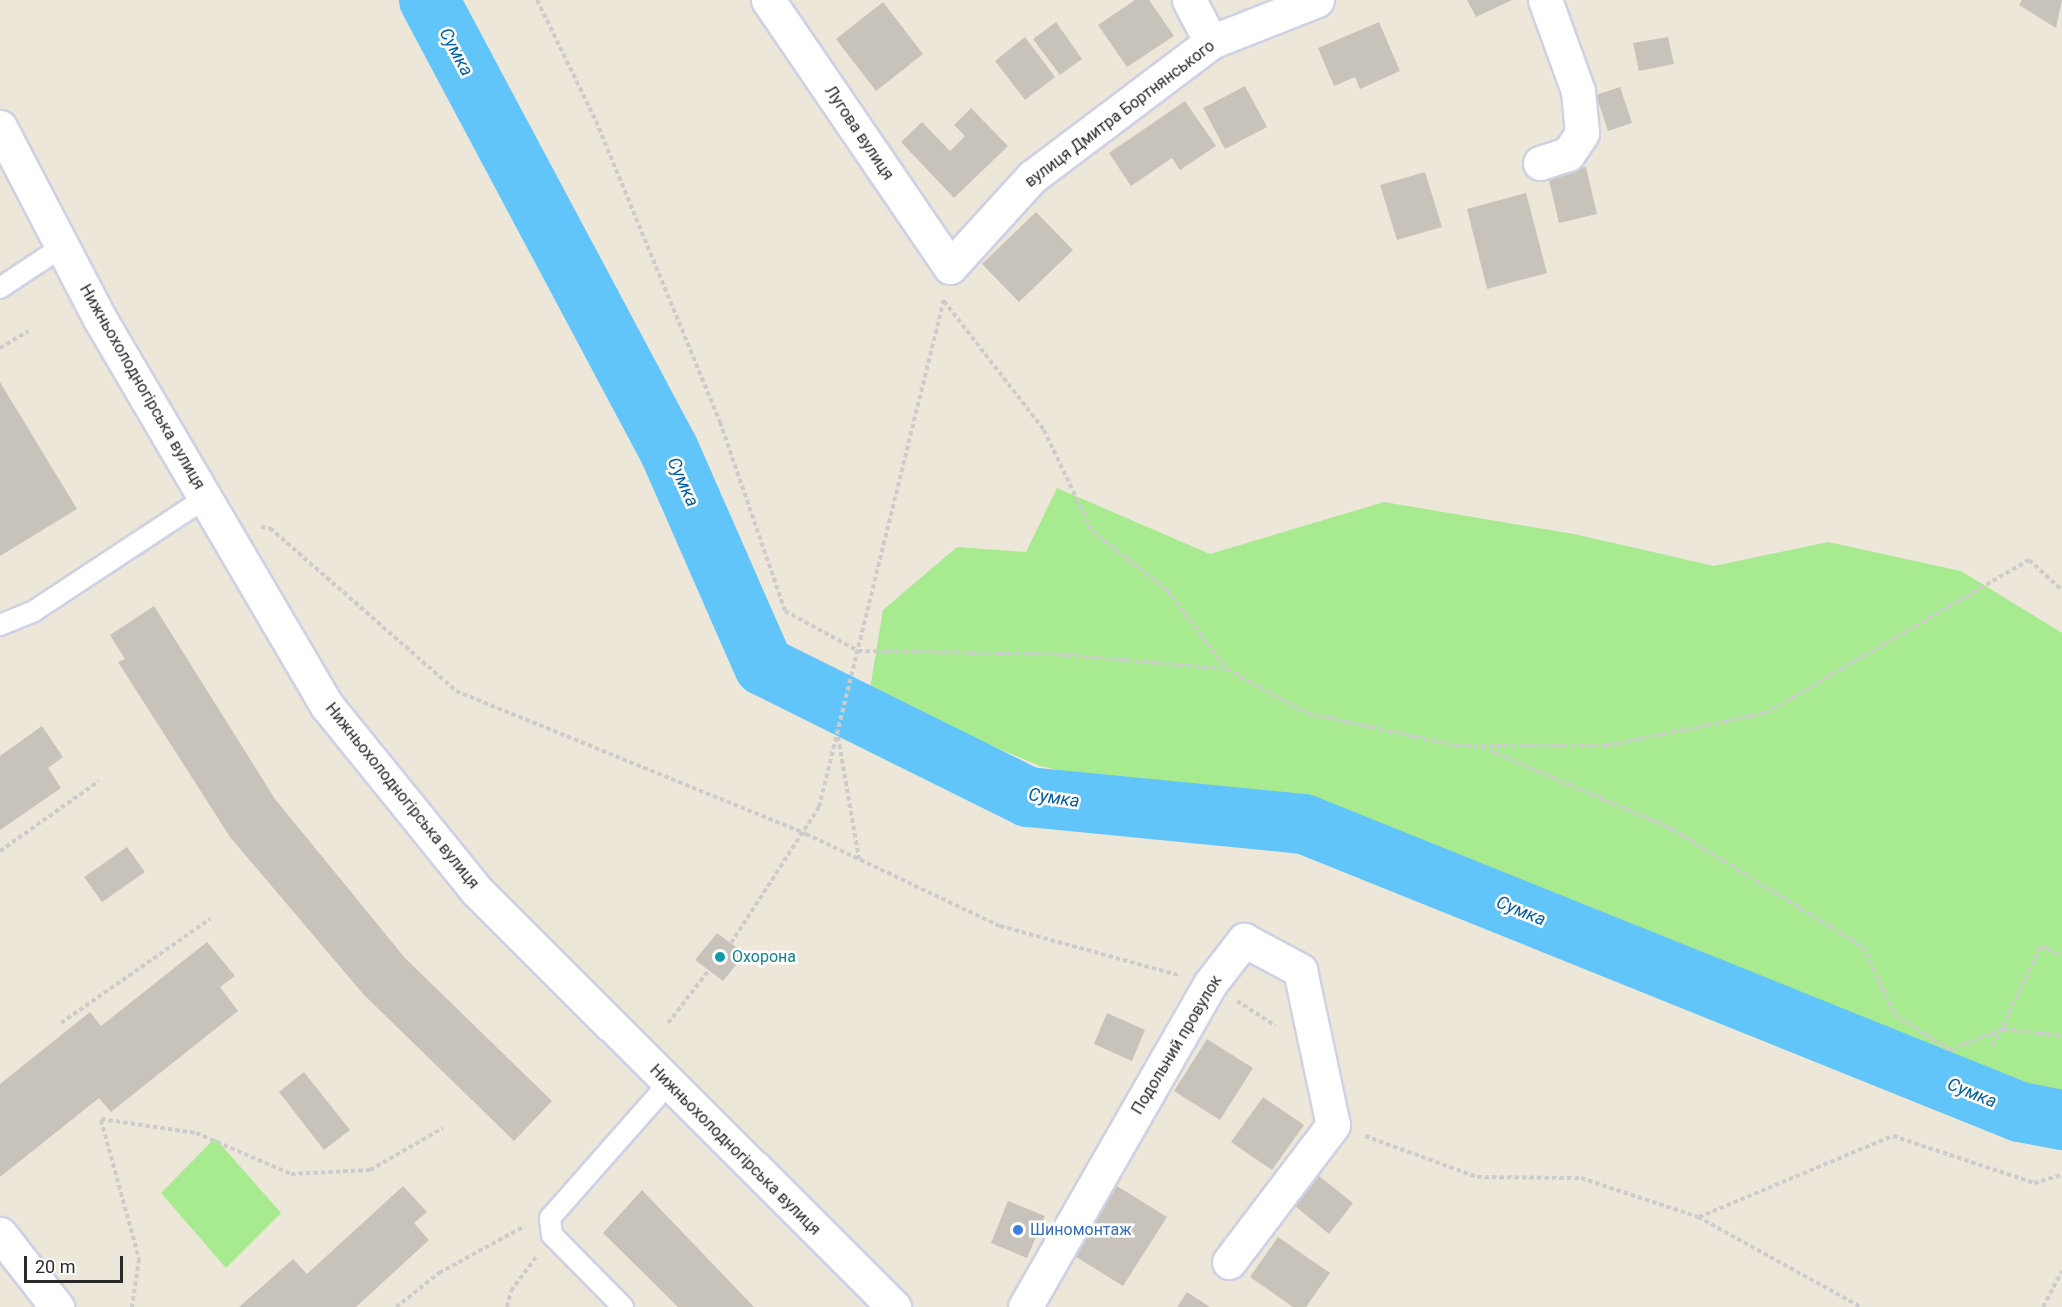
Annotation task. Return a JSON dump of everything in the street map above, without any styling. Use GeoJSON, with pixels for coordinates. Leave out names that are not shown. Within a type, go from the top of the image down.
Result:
{"type":"FeatureCollection","features":[{"type":"Feature","properties":{"kind":"street","name":"Лугова вулиця"},"geometry":{"type":"LineString","coordinates":[[768,0],[950,267]]}},
{"type":"Feature","properties":{"kind":"street"},"geometry":{"type":"LineString","coordinates":[[1189,0],[1211,42]]}},
{"type":"Feature","properties":{"kind":"street","name":"вулиця Дмитра Бортнянського"},"geometry":{"type":"LineString","coordinates":[[950,267],[1032,177],[1211,42],[1317,0]]}},
{"type":"Feature","properties":{"kind":"street"},"geometry":{"type":"LineString","coordinates":[[1540,163],[1568,154],[1582,133],[1578,91],[1545,0]]}},
{"type":"Feature","properties":{"kind":"street","name":"Нижньохолодногірська вулиця"},"geometry":{"type":"LineString","coordinates":[[0,127],[62,247],[328,706],[477,891],[894,1307]]}},
{"type":"Feature","properties":{"kind":"street","name":"Подольний провулок"},"geometry":{"type":"LineString","coordinates":[[1025,1307],[1210,984],[1244,940],[1300,970],[1333,1125]]}},
{"type":"Feature","properties":{"kind":"street"},"geometry":{"type":"LineString","coordinates":[[1229,1262],[1333,1125]]}},
{"type":"Feature","properties":{"kind":"street"},"geometry":{"type":"LineString","coordinates":[[0,1234],[57,1307]]}},
{"type":"Feature","properties":{"kind":"lane"},"geometry":{"type":"LineString","coordinates":[[0,288],[62,247]]}},
{"type":"Feature","properties":{"kind":"lane"},"geometry":{"type":"LineString","coordinates":[[0,625],[34,611],[213,509]]}},
{"type":"Feature","properties":{"kind":"lane"},"geometry":{"type":"LineString","coordinates":[[623,1307],[552,1235],[550,1218],[668,1084]]}},
{"type":"Feature","properties":{"kind":"path"},"geometry":{"type":"LineString","coordinates":[[537,0],[596,121],[716,412],[785,611],[858,651],[1053,654],[1227,669]]}},
{"type":"Feature","properties":{"kind":"path"},"geometry":{"type":"LineString","coordinates":[[731,943],[806,834],[819,807],[857,670],[858,651],[944,300],[950,267]]}},
{"type":"Feature","properties":{"kind":"path"},"geometry":{"type":"LineString","coordinates":[[944,300],[1044,430],[1092,531],[1167,590],[1227,669],[1306,713],[1478,746],[1605,746],[1766,712],[2029,560],[2062,590]]}},
{"type":"Feature","properties":{"kind":"path"},"geometry":{"type":"LineString","coordinates":[[0,348],[28,331]]}},
{"type":"Feature","properties":{"kind":"path"},"geometry":{"type":"LineString","coordinates":[[213,509],[270,528],[456,691],[806,834],[1000,926],[1210,984],[1280,1028]]}},
{"type":"Feature","properties":{"kind":"path"},"geometry":{"type":"LineString","coordinates":[[838,733],[859,859]]}},
{"type":"Feature","properties":{"kind":"path"},"geometry":{"type":"LineString","coordinates":[[1478,746],[1672,829],[1863,947],[1895,1015],[1950,1050],[2003,1029],[2062,1036]]}},
{"type":"Feature","properties":{"kind":"path"},"geometry":{"type":"LineString","coordinates":[[0,851],[99,781]]}},
{"type":"Feature","properties":{"kind":"path"},"geometry":{"type":"LineString","coordinates":[[61,1023],[210,919]]}},
{"type":"Feature","properties":{"kind":"path"},"geometry":{"type":"LineString","coordinates":[[1993,1047],[2041,946],[2062,956]]}},
{"type":"Feature","properties":{"kind":"path"},"geometry":{"type":"LineString","coordinates":[[668,1023],[709,970]]}},
{"type":"Feature","properties":{"kind":"path"},"geometry":{"type":"LineString","coordinates":[[132,1307],[139,1259],[109,1132],[101,1119],[196,1133],[291,1174],[370,1170],[443,1128]]}},
{"type":"Feature","properties":{"kind":"path"},"geometry":{"type":"LineString","coordinates":[[1333,1125],[1476,1177],[1581,1178],[1698,1217],[1861,1307]]}},
{"type":"Feature","properties":{"kind":"path"},"geometry":{"type":"LineString","coordinates":[[1698,1217],[1893,1136],[2034,1183],[2062,1175]]}},
{"type":"Feature","properties":{"kind":"path"},"geometry":{"type":"LineString","coordinates":[[396,1307],[439,1273],[536,1220]]}},
{"type":"Feature","properties":{"kind":"path"},"geometry":{"type":"LineString","coordinates":[[507,1307],[511,1291],[552,1235]]}},
{"type":"Feature","properties":{"kind":"path"},"geometry":{"type":"LineString","coordinates":[[2043,1307],[2062,1271]]}},
{"type":"Feature","properties":{"kind":"green space"},"geometry":{"type":"Polygon","coordinates":[[[1057,488],[1210,554],[1384,502],[1574,534],[1714,566],[1828,542],[1961,571],[2062,633],[2062,1120],[2020,1112],[1304,824],[1040,766],[869,695],[883,610],[957,547],[1026,552],[1057,488]]]}},
{"type":"Feature","properties":{"kind":"green space"},"geometry":{"type":"Polygon","coordinates":[[[215,1138],[281,1213],[226,1268],[161,1193],[215,1138]]]}},
{"type":"Feature","properties":{"kind":"building"},"geometry":{"type":"Polygon","coordinates":[[[1135,0],[1149,0],[1174,36],[1127,67],[1098,25],[1135,0]]]}},
{"type":"Feature","properties":{"kind":"building"},"geometry":{"type":"Polygon","coordinates":[[[1467,0],[1512,0],[1476,17],[1467,0]]]}},
{"type":"Feature","properties":{"kind":"building"},"geometry":{"type":"Polygon","coordinates":[[[2022,0],[2062,0],[2056,28],[2019,5],[2022,0]]]}},
{"type":"Feature","properties":{"kind":"building"},"geometry":{"type":"Polygon","coordinates":[[[883,2],[923,54],[876,91],[836,39],[883,2]]]}},
{"type":"Feature","properties":{"kind":"building"},"geometry":{"type":"Polygon","coordinates":[[[1056,22],[1082,59],[1060,75],[1033,39],[1056,22]]]}},
{"type":"Feature","properties":{"kind":"building"},"geometry":{"type":"Polygon","coordinates":[[[1379,22],[1400,71],[1360,89],[1355,77],[1334,86],[1318,48],[1379,22]]]}},
{"type":"Feature","properties":{"kind":"building"},"geometry":{"type":"Polygon","coordinates":[[[1025,37],[1055,77],[1025,100],[995,61],[1025,37]]]}},
{"type":"Feature","properties":{"kind":"building"},"geometry":{"type":"Polygon","coordinates":[[[1668,37],[1674,64],[1639,71],[1633,43],[1668,37]]]}},
{"type":"Feature","properties":{"kind":"building"},"geometry":{"type":"Polygon","coordinates":[[[1245,86],[1267,127],[1225,149],[1203,108],[1245,86]]]}},
{"type":"Feature","properties":{"kind":"building"},"geometry":{"type":"Polygon","coordinates":[[[1620,87],[1632,123],[1608,131],[1596,95],[1620,87]]]}},
{"type":"Feature","properties":{"kind":"building"},"geometry":{"type":"Polygon","coordinates":[[[1185,101],[1216,146],[1180,170],[1172,158],[1131,186],[1109,153],[1185,101]]]}},
{"type":"Feature","properties":{"kind":"building"},"geometry":{"type":"Polygon","coordinates":[[[971,108],[1008,146],[954,198],[901,142],[922,122],[950,151],[965,136],[954,125],[971,108]]]}},
{"type":"Feature","properties":{"kind":"building"},"geometry":{"type":"Polygon","coordinates":[[[1586,167],[1597,214],[1559,223],[1548,176],[1586,167]]]}},
{"type":"Feature","properties":{"kind":"building"},"geometry":{"type":"Polygon","coordinates":[[[1425,172],[1442,227],[1397,240],[1380,185],[1425,172]]]}},
{"type":"Feature","properties":{"kind":"building"},"geometry":{"type":"Polygon","coordinates":[[[1526,193],[1547,273],[1487,289],[1467,209],[1526,193]]]}},
{"type":"Feature","properties":{"kind":"building"},"geometry":{"type":"Polygon","coordinates":[[[1036,212],[1073,250],[1019,302],[982,264],[1036,212]]]}},
{"type":"Feature","properties":{"kind":"building"},"geometry":{"type":"Polygon","coordinates":[[[0,382],[77,509],[0,556],[0,382]]]}},
{"type":"Feature","properties":{"kind":"building"},"geometry":{"type":"Polygon","coordinates":[[[154,606],[275,799],[405,958],[552,1101],[514,1141],[364,995],[230,837],[118,662],[125,659],[110,635],[154,606]]]}},
{"type":"Feature","properties":{"kind":"building"},"geometry":{"type":"Polygon","coordinates":[[[42,726],[63,757],[48,768],[61,788],[0,830],[0,756],[42,726]]]}},
{"type":"Feature","properties":{"kind":"building"},"geometry":{"type":"Polygon","coordinates":[[[127,847],[145,872],[102,902],[84,877],[127,847]]]}},
{"type":"Feature","properties":{"kind":"building","name":"Охорона"},"geometry":{"type":"Polygon","coordinates":[[[717,933],[745,954],[723,981],[695,960],[717,933]]]}},
{"type":"Feature","properties":{"kind":"building"},"geometry":{"type":"Polygon","coordinates":[[[207,942],[235,976],[220,987],[238,1011],[111,1112],[99,1098],[0,1177],[0,1084],[90,1012],[101,1026],[207,942]]]}},
{"type":"Feature","properties":{"kind":"building"},"geometry":{"type":"Polygon","coordinates":[[[1107,1013],[1145,1030],[1132,1061],[1094,1044],[1107,1013]]]}},
{"type":"Feature","properties":{"kind":"building"},"geometry":{"type":"Polygon","coordinates":[[[1207,1039],[1253,1068],[1220,1120],[1174,1091],[1207,1039]]]}},
{"type":"Feature","properties":{"kind":"building"},"geometry":{"type":"Polygon","coordinates":[[[304,1072],[350,1130],[324,1150],[279,1092],[304,1072]]]}},
{"type":"Feature","properties":{"kind":"building"},"geometry":{"type":"Polygon","coordinates":[[[1263,1097],[1304,1125],[1272,1170],[1231,1142],[1263,1097]]]}},
{"type":"Feature","properties":{"kind":"building"},"geometry":{"type":"Polygon","coordinates":[[[1319,1176],[1353,1203],[1329,1234],[1295,1206],[1319,1176]]]}},
{"type":"Feature","properties":{"kind":"building"},"geometry":{"type":"Polygon","coordinates":[[[403,1186],[427,1212],[414,1223],[429,1240],[356,1307],[239,1307],[293,1259],[307,1274],[403,1186]]]}},
{"type":"Feature","properties":{"kind":"building"},"geometry":{"type":"Polygon","coordinates":[[[1117,1186],[1167,1217],[1123,1286],[1073,1255],[1117,1186]]]}},
{"type":"Feature","properties":{"kind":"building"},"geometry":{"type":"Polygon","coordinates":[[[642,1190],[754,1307],[678,1307],[603,1233],[642,1190]]]}},
{"type":"Feature","properties":{"kind":"building","name":"Шиномонтаж"},"geometry":{"type":"Polygon","coordinates":[[[1008,1201],[1045,1216],[1027,1258],[991,1243],[1008,1201]]]}},
{"type":"Feature","properties":{"kind":"building"},"geometry":{"type":"Polygon","coordinates":[[[1278,1237],[1330,1273],[1306,1307],[1293,1307],[1250,1277],[1278,1237]]]}},
{"type":"Feature","properties":{"kind":"building"},"geometry":{"type":"Polygon","coordinates":[[[1187,1292],[1210,1307],[1177,1307],[1187,1292]]]}},
{"type":"Feature","properties":{"kind":"waterway","name":"Сумка"},"geometry":{"type":"LineString","coordinates":[[429,0],[669,450],[764,666],[1028,797],[1304,824],[2020,1112],[2062,1120]]}},
{"type":"Feature","properties":{"kind":"place","name":"Охорона"},"geometry":{"type":"Point","coordinates":[720,957]}},
{"type":"Feature","properties":{"kind":"place","name":"Шиномонтаж"},"geometry":{"type":"Point","coordinates":[1018,1230]}}]}
